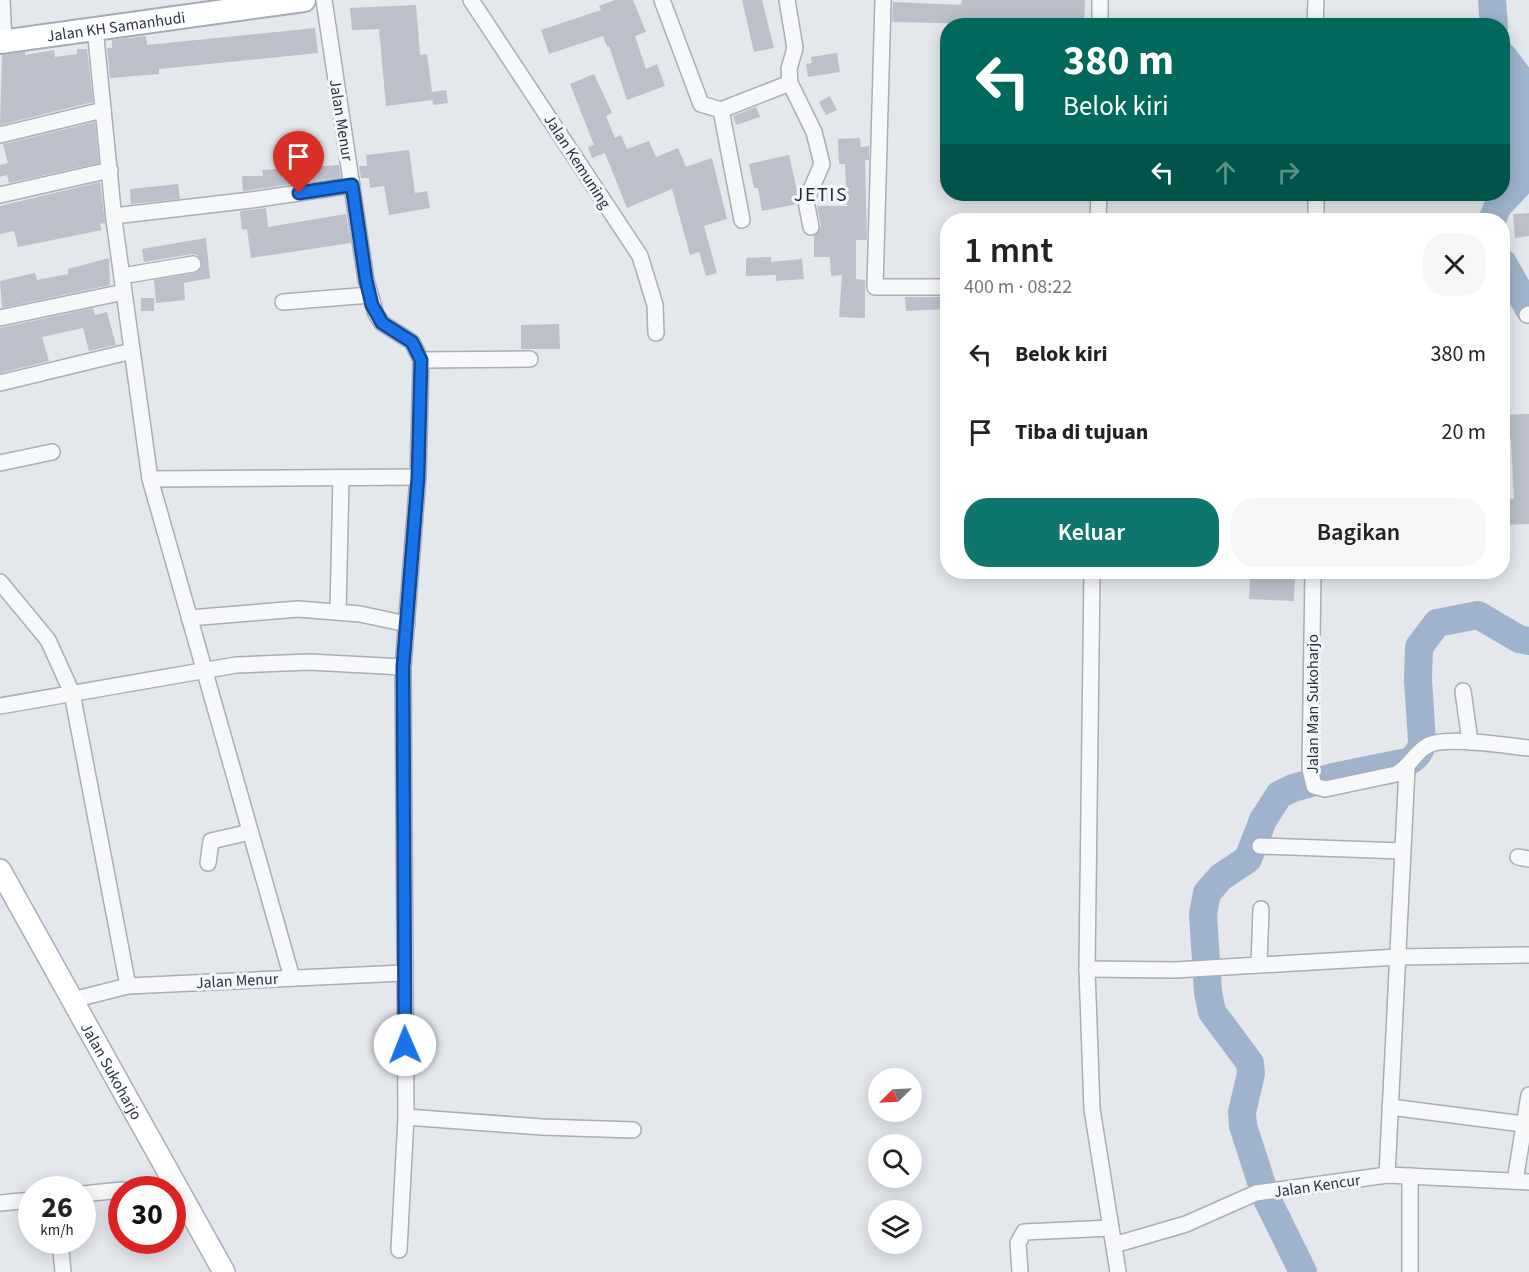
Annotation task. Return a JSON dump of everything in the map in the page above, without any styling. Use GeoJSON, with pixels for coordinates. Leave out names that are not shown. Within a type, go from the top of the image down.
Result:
{"type":"FeatureCollection","features":[{"type":"Feature","properties":{"kind":"main road","name":"Jalan KH Samanhudi"},"geometry":{"type":"LineString","coordinates":[[2,42],[95,28],[188,8],[304,0]]}},
{"type":"Feature","properties":{"kind":"main road","name":"Jalan Sukoharjo"},"geometry":{"type":"LineString","coordinates":[[0,870],[172,1176]]}},
{"type":"Feature","properties":{"kind":"main road","name":"Jalan Sukoharjo"},"geometry":{"type":"LineString","coordinates":[[186,1201],[224,1272]]}},
{"type":"Feature","properties":{"kind":"street"},"geometry":{"type":"LineString","coordinates":[[2,0],[2,42]]}},
{"type":"Feature","properties":{"kind":"street","name":"Jalan Menur"},"geometry":{"type":"LineString","coordinates":[[324,0],[370,295],[376,314],[382,323],[412,342],[421,360]]}},
{"type":"Feature","properties":{"kind":"street","name":"Jalan Kemuning"},"geometry":{"type":"LineString","coordinates":[[471,0],[640,256],[655,305],[656,333]]}},
{"type":"Feature","properties":{"kind":"street"},"geometry":{"type":"LineString","coordinates":[[662,0],[701,104],[722,110],[790,83]]}},
{"type":"Feature","properties":{"kind":"street"},"geometry":{"type":"LineString","coordinates":[[787,0],[795,48],[789,69],[790,83],[821,154],[822,164],[818,178],[806,201],[811,227]]}},
{"type":"Feature","properties":{"kind":"street"},"geometry":{"type":"LineString","coordinates":[[883,0],[875,287],[940,287]]}},
{"type":"Feature","properties":{"kind":"street"},"geometry":{"type":"LineString","coordinates":[[1100,0],[1100,18]]}},
{"type":"Feature","properties":{"kind":"street"},"geometry":{"type":"LineString","coordinates":[[1316,0],[1316,18]]}},
{"type":"Feature","properties":{"kind":"street"},"geometry":{"type":"LineString","coordinates":[[95,28],[114,216],[150,479],[292,978]]}},
{"type":"Feature","properties":{"kind":"street"},"geometry":{"type":"LineString","coordinates":[[0,135],[103,110]]}},
{"type":"Feature","properties":{"kind":"street"},"geometry":{"type":"LineString","coordinates":[[722,110],[742,220]]}},
{"type":"Feature","properties":{"kind":"street"},"geometry":{"type":"LineString","coordinates":[[0,195],[110,170]]}},
{"type":"Feature","properties":{"kind":"street"},"geometry":{"type":"LineString","coordinates":[[114,216],[251,200],[352,185]]}},
{"type":"Feature","properties":{"kind":"street"},"geometry":{"type":"LineString","coordinates":[[0,318],[193,264]]}},
{"type":"Feature","properties":{"kind":"street"},"geometry":{"type":"LineString","coordinates":[[283,302],[370,295]]}},
{"type":"Feature","properties":{"kind":"street"},"geometry":{"type":"LineString","coordinates":[[0,383],[132,351]]}},
{"type":"Feature","properties":{"kind":"street"},"geometry":{"type":"LineString","coordinates":[[399,1250],[406,1117],[403,973],[403,667],[418,477],[421,360],[530,359]]}},
{"type":"Feature","properties":{"kind":"street"},"geometry":{"type":"LineString","coordinates":[[0,463],[52,452]]}},
{"type":"Feature","properties":{"kind":"street"},"geometry":{"type":"LineString","coordinates":[[150,479],[418,477]]}},
{"type":"Feature","properties":{"kind":"street"},"geometry":{"type":"LineString","coordinates":[[338,612],[341,478]]}},
{"type":"Feature","properties":{"kind":"street"},"geometry":{"type":"LineString","coordinates":[[1092,579],[1087,969],[1092,1108],[1118,1272]]}},
{"type":"Feature","properties":{"kind":"street","name":"Jalan Man Sukoharjo"},"geometry":{"type":"LineString","coordinates":[[1313,579],[1312,781],[1325,789],[1377,779],[1407,768],[1428,745],[1470,742],[1529,748]]}},
{"type":"Feature","properties":{"kind":"street"},"geometry":{"type":"LineString","coordinates":[[0,582],[48,640],[72,693],[128,986]]}},
{"type":"Feature","properties":{"kind":"street"},"geometry":{"type":"LineString","coordinates":[[189,618],[298,609],[338,612],[408,624]]}},
{"type":"Feature","properties":{"kind":"street"},"geometry":{"type":"LineString","coordinates":[[0,706],[204,670],[273,663],[403,667]]}},
{"type":"Feature","properties":{"kind":"street"},"geometry":{"type":"LineString","coordinates":[[1463,691],[1470,742]]}},
{"type":"Feature","properties":{"kind":"street"},"geometry":{"type":"LineString","coordinates":[[1387,1175],[1407,768]]}},
{"type":"Feature","properties":{"kind":"street"},"geometry":{"type":"LineString","coordinates":[[207,863],[211,841],[250,831]]}},
{"type":"Feature","properties":{"kind":"street"},"geometry":{"type":"LineString","coordinates":[[1260,846],[1402,851]]}},
{"type":"Feature","properties":{"kind":"street"},"geometry":{"type":"LineString","coordinates":[[1259,965],[1261,909]]}},
{"type":"Feature","properties":{"kind":"street"},"geometry":{"type":"LineString","coordinates":[[1087,969],[1175,970],[1398,957],[1529,955]]}},
{"type":"Feature","properties":{"kind":"street","name":"Jalan Menur"},"geometry":{"type":"LineString","coordinates":[[72,1000],[128,986],[403,973]]}},
{"type":"Feature","properties":{"kind":"street"},"geometry":{"type":"LineString","coordinates":[[1522,1182],[1523,1124],[1529,1095]]}},
{"type":"Feature","properties":{"kind":"street"},"geometry":{"type":"LineString","coordinates":[[1390,1107],[1523,1124]]}},
{"type":"Feature","properties":{"kind":"street"},"geometry":{"type":"LineString","coordinates":[[406,1117],[542,1128],[633,1130]]}},
{"type":"Feature","properties":{"kind":"street","name":"Jalan Kencur"},"geometry":{"type":"LineString","coordinates":[[1114,1245],[1186,1224],[1250,1195],[1387,1175],[1522,1182]]}},
{"type":"Feature","properties":{"kind":"street"},"geometry":{"type":"LineString","coordinates":[[1410,1176],[1410,1272]]}},
{"type":"Feature","properties":{"kind":"street"},"geometry":{"type":"LineString","coordinates":[[0,1203],[18,1201]]}},
{"type":"Feature","properties":{"kind":"street"},"geometry":{"type":"LineString","coordinates":[[1020,1272],[1018,1244],[1024,1232],[1111,1228]]}},
{"type":"Feature","properties":{"kind":"street"},"geometry":{"type":"LineString","coordinates":[[61,1254],[63,1272]]}},
{"type":"Feature","properties":{"kind":"building"},"geometry":{"type":"Polygon","coordinates":[[[615,0],[633,0],[646,32],[635,36],[646,69],[657,64],[665,86],[627,100],[609,46],[607,47],[603,36],[549,54],[541,30],[601,10],[599,6],[615,0]]]}},
{"type":"Feature","properties":{"kind":"building"},"geometry":{"type":"Polygon","coordinates":[[[742,0],[762,0],[774,48],[754,52],[742,0]]]}},
{"type":"Feature","properties":{"kind":"building"},"geometry":{"type":"Polygon","coordinates":[[[962,0],[1085,0],[1084,18],[940,18],[940,23],[892,22],[893,2],[961,5],[962,0]]]}},
{"type":"Feature","properties":{"kind":"building"},"geometry":{"type":"Polygon","coordinates":[[[416,5],[420,55],[427,54],[432,92],[446,90],[448,103],[433,105],[433,100],[386,106],[379,29],[352,30],[350,8],[416,5]]]}},
{"type":"Feature","properties":{"kind":"building"},"geometry":{"type":"Polygon","coordinates":[[[315,28],[318,53],[159,69],[159,74],[110,78],[107,48],[112,48],[112,40],[146,36],[147,45],[315,28]]]}},
{"type":"Feature","properties":{"kind":"building"},"geometry":{"type":"Polygon","coordinates":[[[77,49],[87,49],[93,102],[0,125],[2,55],[25,52],[25,55],[54,50],[55,57],[77,54],[77,49]]]}},
{"type":"Feature","properties":{"kind":"building"},"geometry":{"type":"Polygon","coordinates":[[[837,53],[840,72],[808,77],[806,64],[812,63],[811,57],[837,53]]]}},
{"type":"Feature","properties":{"kind":"building"},"geometry":{"type":"Polygon","coordinates":[[[594,74],[612,113],[606,116],[615,138],[621,135],[627,149],[649,141],[656,157],[678,148],[686,167],[712,158],[727,219],[704,226],[717,273],[706,276],[699,252],[690,255],[672,189],[627,208],[605,153],[592,158],[588,147],[594,145],[570,84],[594,74]]]}},
{"type":"Feature","properties":{"kind":"building"},"geometry":{"type":"Polygon","coordinates":[[[830,96],[837,110],[826,115],[819,102],[830,96]]]}},
{"type":"Feature","properties":{"kind":"building"},"geometry":{"type":"Polygon","coordinates":[[[756,107],[760,117],[736,125],[733,116],[756,107]]]}},
{"type":"Feature","properties":{"kind":"building"},"geometry":{"type":"Polygon","coordinates":[[[95,122],[99,163],[9,183],[7,175],[0,177],[0,165],[8,163],[3,144],[95,122]]]}},
{"type":"Feature","properties":{"kind":"building"},"geometry":{"type":"Polygon","coordinates":[[[860,138],[861,147],[869,146],[869,160],[865,160],[867,240],[856,240],[856,279],[865,280],[865,318],[839,317],[842,275],[831,276],[830,257],[814,257],[814,236],[821,226],[817,206],[847,206],[845,164],[839,164],[838,139],[860,138]]]}},
{"type":"Feature","properties":{"kind":"building"},"geometry":{"type":"Polygon","coordinates":[[[409,150],[415,193],[427,191],[430,208],[389,215],[384,186],[370,188],[369,178],[361,178],[359,166],[367,166],[366,155],[409,150]]]}},
{"type":"Feature","properties":{"kind":"building"},"geometry":{"type":"Polygon","coordinates":[[[789,155],[798,195],[797,204],[762,211],[758,188],[754,188],[749,164],[789,155]]]}},
{"type":"Feature","properties":{"kind":"building"},"geometry":{"type":"Polygon","coordinates":[[[339,165],[341,177],[243,191],[242,176],[263,176],[262,170],[339,165]]]}},
{"type":"Feature","properties":{"kind":"building"},"geometry":{"type":"Polygon","coordinates":[[[100,182],[105,223],[100,224],[102,230],[18,247],[14,231],[0,234],[0,206],[100,182]]]}},
{"type":"Feature","properties":{"kind":"building"},"geometry":{"type":"Polygon","coordinates":[[[178,184],[180,199],[131,204],[130,189],[178,184]]]}},
{"type":"Feature","properties":{"kind":"building"},"geometry":{"type":"Polygon","coordinates":[[[266,208],[268,227],[346,214],[351,243],[251,258],[247,229],[242,230],[240,211],[266,208]]]}},
{"type":"Feature","properties":{"kind":"building"},"geometry":{"type":"Polygon","coordinates":[[[1529,213],[1529,236],[1515,238],[1513,214],[1529,213]]]}},
{"type":"Feature","properties":{"kind":"building"},"geometry":{"type":"Polygon","coordinates":[[[206,238],[210,278],[184,283],[185,300],[156,303],[154,280],[195,273],[202,268],[202,262],[197,255],[192,254],[144,262],[142,249],[206,238]]]}},
{"type":"Feature","properties":{"kind":"building"},"geometry":{"type":"Polygon","coordinates":[[[771,257],[771,262],[802,259],[804,279],[776,281],[776,275],[746,276],[746,258],[771,257]]]}},
{"type":"Feature","properties":{"kind":"building"},"geometry":{"type":"Polygon","coordinates":[[[109,258],[110,285],[2,308],[0,281],[35,273],[37,280],[68,274],[68,269],[109,258]]]}},
{"type":"Feature","properties":{"kind":"building"},"geometry":{"type":"Polygon","coordinates":[[[905,297],[940,297],[940,309],[906,311],[905,297]]]}},
{"type":"Feature","properties":{"kind":"building"},"geometry":{"type":"Polygon","coordinates":[[[141,298],[154,298],[154,311],[141,311],[141,298]]]}},
{"type":"Feature","properties":{"kind":"building"},"geometry":{"type":"Polygon","coordinates":[[[93,308],[95,315],[107,312],[116,345],[89,351],[83,328],[42,337],[49,361],[0,373],[0,328],[93,308]]]}},
{"type":"Feature","properties":{"kind":"building"},"geometry":{"type":"Polygon","coordinates":[[[559,324],[560,349],[521,349],[521,325],[559,324]]]}},
{"type":"Feature","properties":{"kind":"building"},"geometry":{"type":"Polygon","coordinates":[[[1529,414],[1529,524],[1510,525],[1510,499],[1514,499],[1510,415],[1529,414]]]}},
{"type":"Feature","properties":{"kind":"building"},"geometry":{"type":"Polygon","coordinates":[[[1250,579],[1295,579],[1294,601],[1249,599],[1250,579]]]}},
{"type":"Feature","properties":{"kind":"waterway"},"geometry":{"type":"LineString","coordinates":[[1492,0],[1493,18]]}},
{"type":"Feature","properties":{"kind":"waterway"},"geometry":{"type":"LineString","coordinates":[[1510,65],[1520,79],[1524,168],[1517,186],[1510,193]]}},
{"type":"Feature","properties":{"kind":"waterway"},"geometry":{"type":"LineString","coordinates":[[1495,213],[1503,201]]}},
{"type":"Feature","properties":{"kind":"waterway"},"geometry":{"type":"LineString","coordinates":[[1510,275],[1529,309]]}},
{"type":"Feature","properties":{"kind":"waterway"},"geometry":{"type":"LineString","coordinates":[[1303,1272],[1266,1197],[1243,1126],[1242,1112],[1251,1074],[1250,1063],[1212,1012],[1208,992],[1203,914],[1207,893],[1221,877],[1248,859],[1263,820],[1279,795],[1293,788],[1333,777],[1407,762],[1418,754],[1422,742],[1418,680],[1419,647],[1437,623],[1478,615],[1519,639],[1529,641]]}},
{"type":"Feature","properties":{"kind":"district","name":"JETIS"},"geometry":{"type":"Point","coordinates":[821,194]}},
{"type":"Feature","properties":{"kind":"route"},"geometry":{"type":"LineString","coordinates":[[299,193],[352,185],[366,280],[372,305],[382,323],[412,342],[421,360],[418,400],[418,477],[403,667],[405,1045]]}}]}
